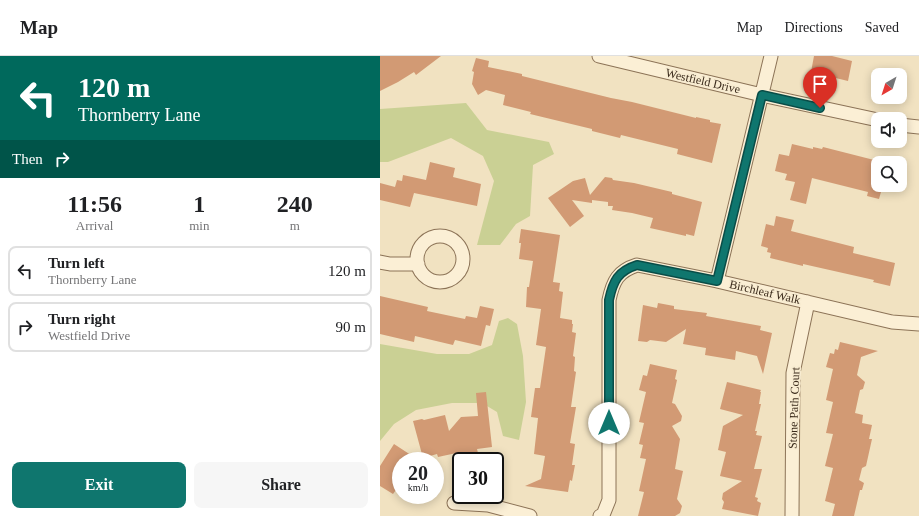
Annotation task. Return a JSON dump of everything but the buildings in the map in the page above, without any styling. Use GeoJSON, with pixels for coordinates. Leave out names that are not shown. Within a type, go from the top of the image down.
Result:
{"type":"FeatureCollection","features":[{"type":"Feature","properties":{"kind":"street","name":"Westfield Drive"},"geometry":{"type":"LineString","coordinates":[[599,56],[762,95],[871,118]]}},
{"type":"Feature","properties":{"kind":"street"},"geometry":{"type":"LineString","coordinates":[[717,281],[771,56]]}},
{"type":"Feature","properties":{"kind":"street"},"geometry":{"type":"LineString","coordinates":[[907,126],[919,127]]}},
{"type":"Feature","properties":{"kind":"street"},"geometry":{"type":"LineString","coordinates":[[380,262],[390,264],[418,264]]}},
{"type":"Feature","properties":{"kind":"street","name":"Birchleaf Walk"},"geometry":{"type":"LineString","coordinates":[[600,516],[603,514],[609,500],[609,300],[612,286],[619,274],[627,268],[637,265],[717,281],[892,322],[919,324]]}},
{"type":"Feature","properties":{"kind":"street","name":"Stone Path Court"},"geometry":{"type":"LineString","coordinates":[[792,516],[793,373],[808,302]]}},
{"type":"Feature","properties":{"kind":"street"},"geometry":{"type":"LineString","coordinates":[[471,504],[488,505],[530,516]]}},
{"type":"Feature","properties":{"kind":"green space"},"geometry":{"type":"Polygon","coordinates":[[[466,103],[487,130],[549,142],[554,154],[533,165],[530,216],[516,224],[500,245],[477,245],[494,181],[483,156],[451,138],[388,162],[380,162],[380,109],[466,103]]]}},
{"type":"Feature","properties":{"kind":"green space"},"geometry":{"type":"Polygon","coordinates":[[[508,318],[517,324],[523,356],[526,402],[519,440],[503,436],[497,412],[482,403],[452,403],[416,410],[394,424],[380,441],[380,344],[437,354],[469,354],[492,345],[499,321],[508,318]]]}},
{"type":"Feature","properties":{"kind":"route"},"geometry":{"type":"LineString","coordinates":[[609,423],[609,300],[612,286],[619,274],[627,268],[637,265],[717,281],[762,95],[820,108]]}}]}
